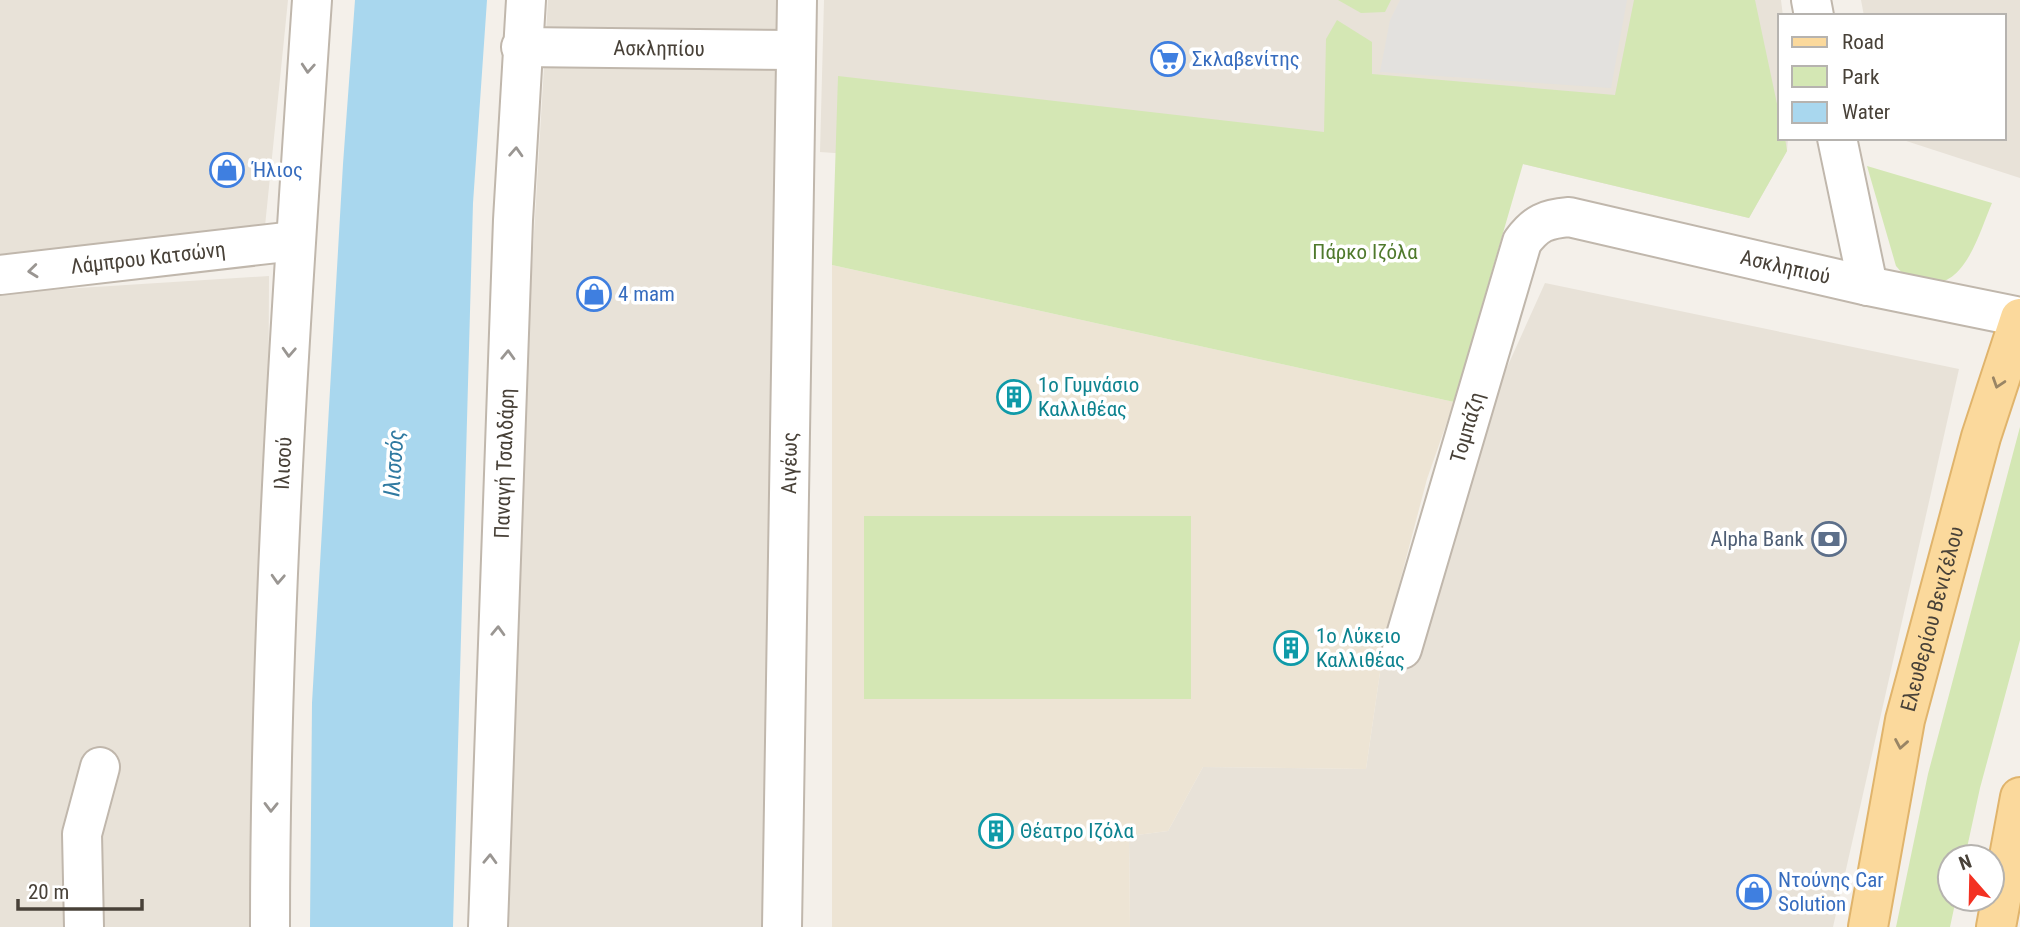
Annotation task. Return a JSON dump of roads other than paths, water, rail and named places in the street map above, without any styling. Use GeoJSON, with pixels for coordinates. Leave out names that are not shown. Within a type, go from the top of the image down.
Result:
{"type":"FeatureCollection","features":[{"type":"Feature","properties":{"kind":"main road","name":"Ελευθερίου Βενιζέλου"},"geometry":{"type":"LineString","coordinates":[[1868,927],[1905,720],[1981,437],[2020,318]]}},
{"type":"Feature","properties":{"kind":"main road"},"geometry":{"type":"LineString","coordinates":[[1996,927],[2020,797]]}},
{"type":"Feature","properties":{"kind":"street","name":"Ιλισού"},"geometry":{"type":"LineString","coordinates":[[270,927],[275,638],[295,241],[312,0]]}},
{"type":"Feature","properties":{"kind":"street","name":"Παναγή Τσαλδάρη"},"geometry":{"type":"LineString","coordinates":[[488,927],[512,234],[526,0]]}},
{"type":"Feature","properties":{"kind":"street","name":"Αιγέως"},"geometry":{"type":"LineString","coordinates":[[782,927],[797,0]]}},
{"type":"Feature","properties":{"kind":"street","name":"Ασκληπίου"},"geometry":{"type":"LineString","coordinates":[[522,47],[796,50]]}},
{"type":"Feature","properties":{"kind":"street"},"geometry":{"type":"LineString","coordinates":[[1837,140],[1868,286]]}},
{"type":"Feature","properties":{"kind":"street","name":"Ασκληπιού"},"geometry":{"type":"LineString","coordinates":[[1550,218],[1569,217],[2020,318]]}},
{"type":"Feature","properties":{"kind":"street","name":"Τομπάζη"},"geometry":{"type":"LineString","coordinates":[[1402,649],[1522,242],[1531,229],[1550,218]]}},
{"type":"Feature","properties":{"kind":"street","name":"Λάμπρου Κατσώνη"},"geometry":{"type":"LineString","coordinates":[[0,275],[295,241]]}},
{"type":"Feature","properties":{"kind":"street"},"geometry":{"type":"LineString","coordinates":[[84,927],[82,834],[100,767]]}},
{"type":"Feature","properties":{"kind":"water","name":"Ιλισσός"},"geometry":{"type":"Polygon","coordinates":[[[355,0],[487,0],[473,203],[453,927],[310,927],[312,703],[355,0]]]}},
{"type":"Feature","properties":{"kind":"place","name":"Σκλαβενίτης"},"geometry":{"type":"Point","coordinates":[1168,59]}},
{"type":"Feature","properties":{"kind":"place","name":"Ήλιος"},"geometry":{"type":"Point","coordinates":[227,170]}},
{"type":"Feature","properties":{"kind":"place","name":"4 mam"},"geometry":{"type":"Point","coordinates":[594,294]}},
{"type":"Feature","properties":{"kind":"place","name":"1ο Γυμνάσιο Καλλιθέας"},"geometry":{"type":"Point","coordinates":[1014,397]}},
{"type":"Feature","properties":{"kind":"place","name":"Alpha Bank"},"geometry":{"type":"Point","coordinates":[1829,539]}},
{"type":"Feature","properties":{"kind":"place","name":"1ο Λύκειο Καλλιθέας"},"geometry":{"type":"Point","coordinates":[1291,648]}},
{"type":"Feature","properties":{"kind":"place","name":"Θέατρο Ιζόλα"},"geometry":{"type":"Point","coordinates":[996,831]}},
{"type":"Feature","properties":{"kind":"place","name":"Ντούνης Car Solution"},"geometry":{"type":"Point","coordinates":[1754,892]}},
{"type":"Feature","properties":{"kind":"park label","name":"Πάρκο Ιζόλα"},"geometry":{"type":"Point","coordinates":[1365,252]}}]}
